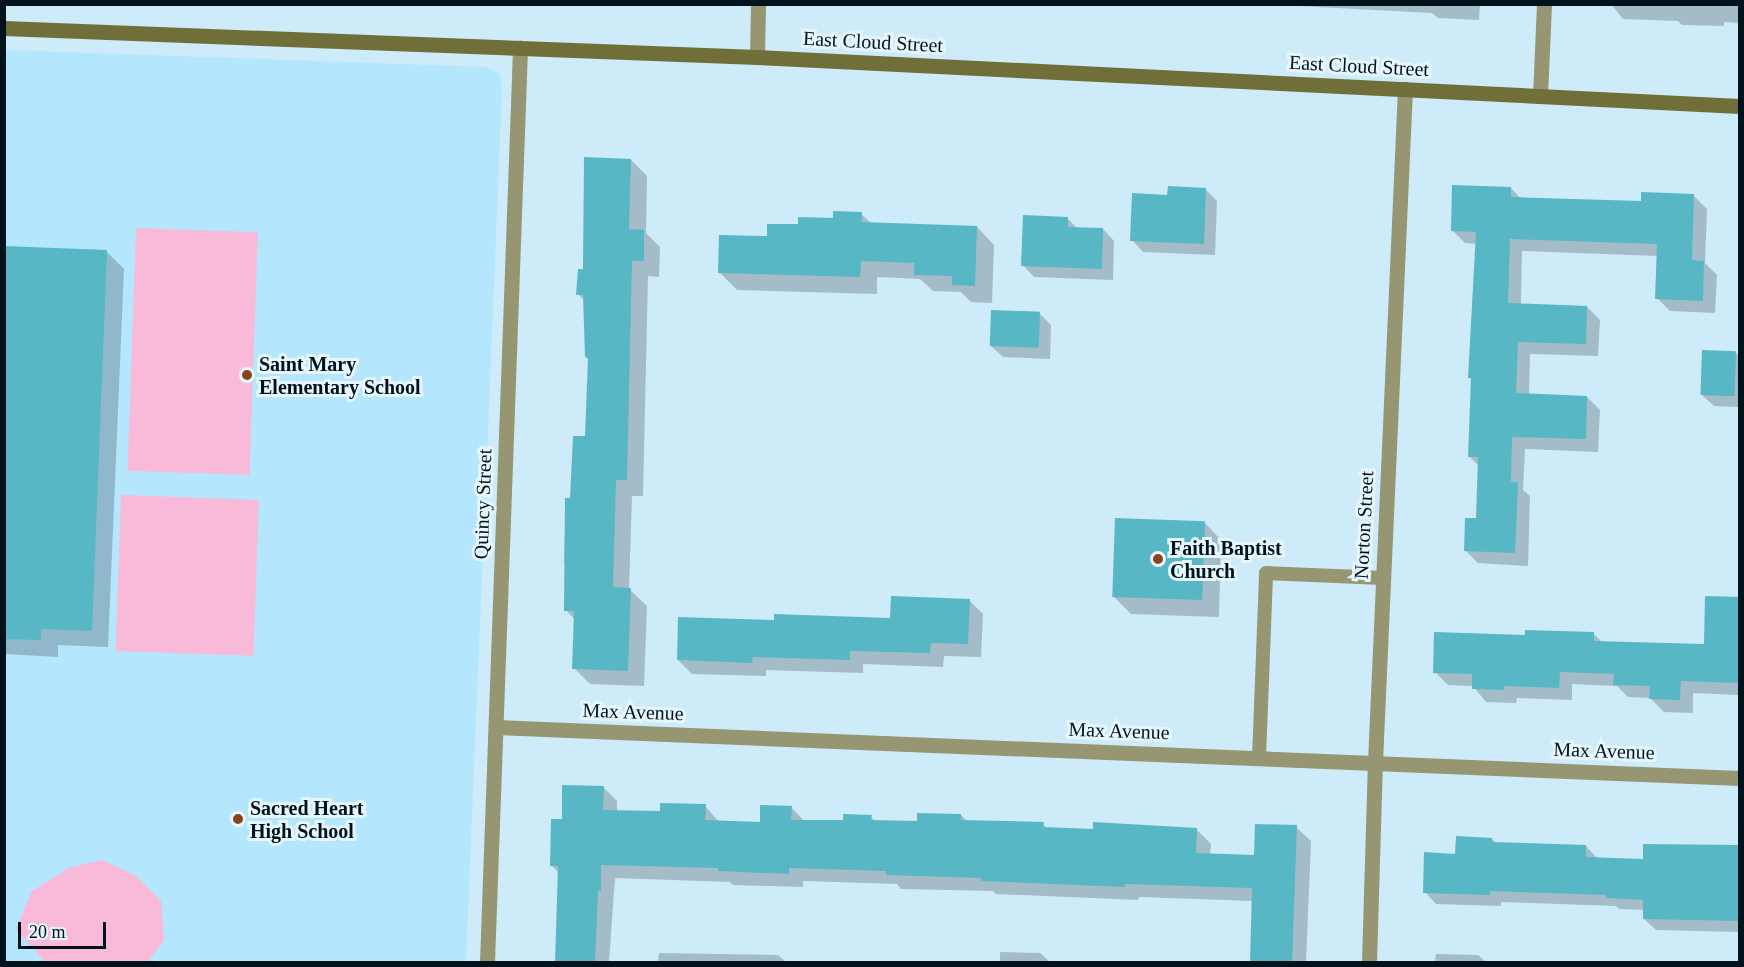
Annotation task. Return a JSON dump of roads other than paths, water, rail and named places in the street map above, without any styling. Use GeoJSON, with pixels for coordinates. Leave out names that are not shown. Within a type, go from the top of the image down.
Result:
{"type":"FeatureCollection","features":[{"type":"Feature","properties":{"kind":"main road","name":"East Cloud Street"},"geometry":{"type":"LineString","coordinates":[[4,28],[757,57],[1740,106]]}},
{"type":"Feature","properties":{"kind":"street"},"geometry":{"type":"LineString","coordinates":[[757,57],[758,4]]}},
{"type":"Feature","properties":{"kind":"street"},"geometry":{"type":"LineString","coordinates":[[1540,96],[1544,4]]}},
{"type":"Feature","properties":{"kind":"street","name":"Quincy Street"},"geometry":{"type":"LineString","coordinates":[[488,963],[520,48]]}},
{"type":"Feature","properties":{"kind":"street","name":"Norton Street"},"geometry":{"type":"LineString","coordinates":[[1369,963],[1375,762],[1406,89]]}},
{"type":"Feature","properties":{"kind":"street","name":"Max Avenue"},"geometry":{"type":"LineString","coordinates":[[496,727],[1740,778]]}},
{"type":"Feature","properties":{"kind":"lane"},"geometry":{"type":"LineString","coordinates":[[1259,758],[1266,573],[1383,578]]}},
{"type":"Feature","properties":{"kind":"place","name":"Saint Mary Elementary School"},"geometry":{"type":"Point","coordinates":[247,375]}},
{"type":"Feature","properties":{"kind":"place","name":"Faith Baptist Church"},"geometry":{"type":"Point","coordinates":[1158,559]}},
{"type":"Feature","properties":{"kind":"place","name":"Sacred Heart High School"},"geometry":{"type":"Point","coordinates":[238,819]}}]}
